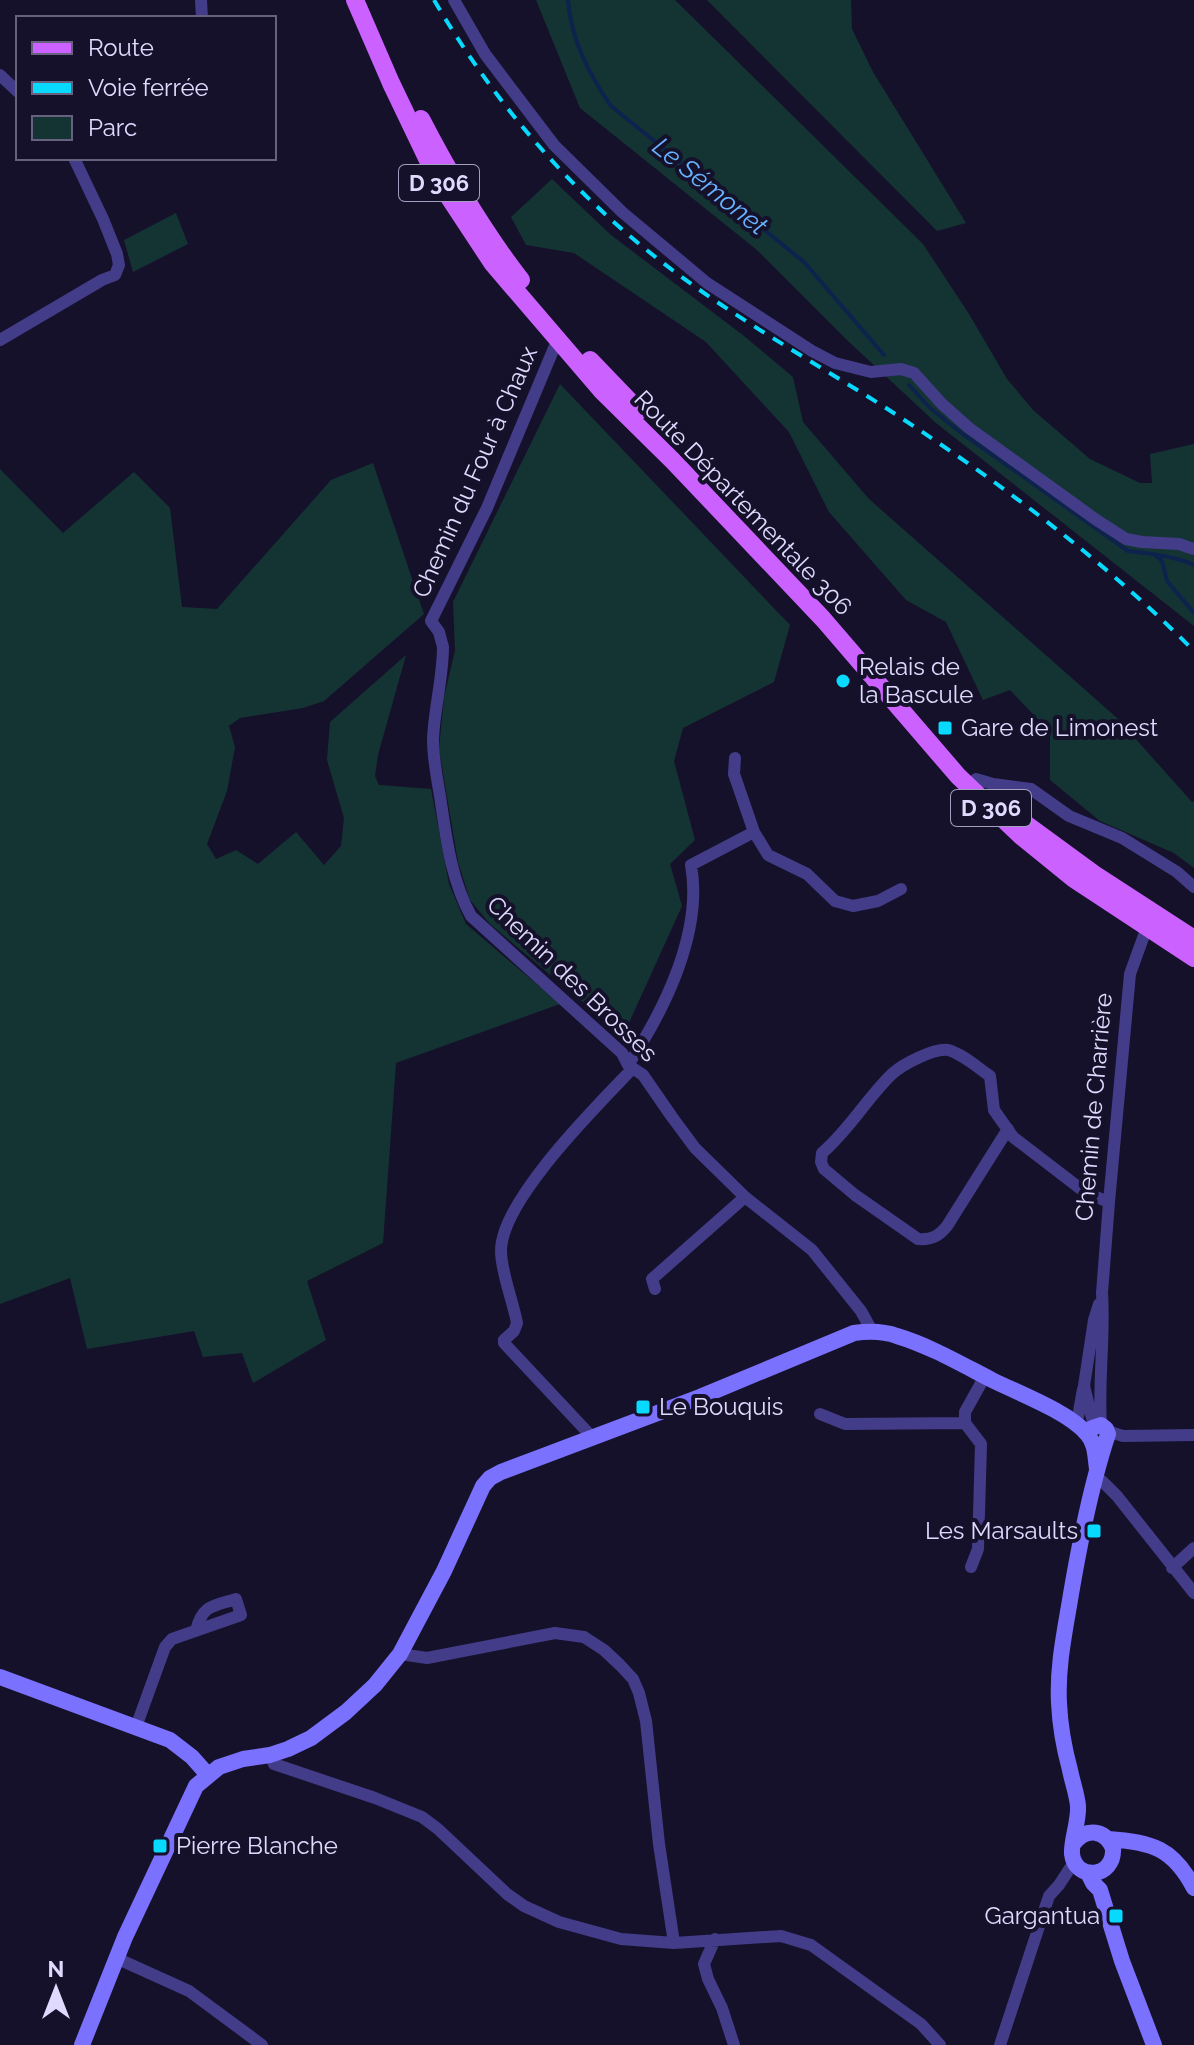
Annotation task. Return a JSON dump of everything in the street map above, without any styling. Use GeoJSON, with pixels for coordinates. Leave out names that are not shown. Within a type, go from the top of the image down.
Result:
{"type":"FeatureCollection","features":[{"type":"Feature","properties":{"kind":"main road","name":"Route Départementale 306"},"geometry":{"type":"LineString","coordinates":[[355,0],[437,179],[493,264],[601,390],[823,619],[958,776],[1021,836],[1064,870],[1194,958]]}},
{"type":"Feature","properties":{"kind":"main road","name":"Route Départementale 306"},"geometry":{"type":"LineString","coordinates":[[366,0],[400,78],[447,170],[502,256],[540,304],[830,610],[976,779],[1018,818],[1094,874],[1194,939]]}},
{"type":"Feature","properties":{"kind":"street"},"geometry":{"type":"LineString","coordinates":[[454,0],[485,54],[554,145],[622,212],[707,283],[835,363],[871,372],[901,369],[914,373],[969,428],[1126,539],[1179,544],[1194,549]]}},
{"type":"Feature","properties":{"kind":"street"},"geometry":{"type":"LineString","coordinates":[[0,75],[16,90]]}},
{"type":"Feature","properties":{"kind":"street"},"geometry":{"type":"LineString","coordinates":[[0,340],[92,285],[115,275],[118,270],[117,254],[75,160]]}},
{"type":"Feature","properties":{"kind":"street","name":"Chemin du Four à Chaux"},"geometry":{"type":"LineString","coordinates":[[431,621],[487,508],[551,354],[560,342]]}},
{"type":"Feature","properties":{"kind":"street","name":"Chemin des Brosses"},"geometry":{"type":"LineString","coordinates":[[431,621],[439,632],[443,647],[433,740],[436,768],[450,858],[463,902],[471,916],[622,1053],[631,1066],[643,1075],[695,1148],[745,1197],[812,1250],[861,1311],[872,1331]]}},
{"type":"Feature","properties":{"kind":"street"},"geometry":{"type":"LineString","coordinates":[[735,758],[734,774],[754,832],[768,855],[807,874],[835,901],[853,906],[878,901],[901,889]]}},
{"type":"Feature","properties":{"kind":"street"},"geometry":{"type":"LineString","coordinates":[[976,779],[1031,789],[1069,816],[1122,838],[1177,872],[1194,887]]}},
{"type":"Feature","properties":{"kind":"street"},"geometry":{"type":"LineString","coordinates":[[593,1438],[504,1343],[517,1323],[501,1251],[505,1226],[542,1169],[631,1066],[658,1013],[686,945],[694,912],[695,883],[691,865],[754,832]]}},
{"type":"Feature","properties":{"kind":"street","name":"Chemin de Charrière"},"geometry":{"type":"LineString","coordinates":[[1074,1843],[1078,1805],[1061,1724],[1058,1680],[1076,1564],[1096,1474],[1104,1320],[1102,1293],[1130,974],[1147,927]]}},
{"type":"Feature","properties":{"kind":"street"},"geometry":{"type":"LineString","coordinates":[[1008,1129],[947,1226],[928,1240],[918,1239],[855,1195],[824,1169],[821,1162],[822,1153],[894,1072],[938,1050],[951,1051],[990,1076],[994,1110],[1008,1129],[1013,1137],[1086,1193],[1109,1202]]}},
{"type":"Feature","properties":{"kind":"street"},"geometry":{"type":"LineString","coordinates":[[655,1289],[652,1279],[745,1197]]}},
{"type":"Feature","properties":{"kind":"street","name":"Chemin de Charrière"},"geometry":{"type":"LineString","coordinates":[[1099,1432],[1084,1386],[1094,1320],[1102,1293]]}},
{"type":"Feature","properties":{"kind":"street"},"geometry":{"type":"LineString","coordinates":[[82,2045],[116,1958],[196,1786],[219,1767],[270,1755],[301,1743],[336,1719],[375,1685],[400,1654],[444,1571],[483,1486],[490,1478],[700,1397],[854,1333],[872,1331],[895,1335],[935,1351],[1055,1411],[1080,1427],[1099,1432],[1194,1435]]}},
{"type":"Feature","properties":{"kind":"street"},"geometry":{"type":"LineString","coordinates":[[971,1567],[978,1549],[981,1444],[965,1423],[965,1412],[985,1376]]}},
{"type":"Feature","properties":{"kind":"street","name":"Chemin de Charrière"},"geometry":{"type":"LineString","coordinates":[[1084,1386],[1099,1432]]}},
{"type":"Feature","properties":{"kind":"street"},"geometry":{"type":"LineString","coordinates":[[820,1414],[845,1424],[965,1423]]}},
{"type":"Feature","properties":{"kind":"street"},"geometry":{"type":"LineString","coordinates":[[1096,1474],[1194,1593]]}},
{"type":"Feature","properties":{"kind":"street"},"geometry":{"type":"LineString","coordinates":[[1172,1568],[1194,1548]]}},
{"type":"Feature","properties":{"kind":"street"},"geometry":{"type":"LineString","coordinates":[[136,1727],[165,1647],[172,1639],[196,1631]]}},
{"type":"Feature","properties":{"kind":"street"},"geometry":{"type":"LineString","coordinates":[[400,1654],[427,1658],[555,1633],[584,1637],[620,1665],[633,1679],[646,1721],[659,1844],[674,1943]]}},
{"type":"Feature","properties":{"kind":"street"},"geometry":{"type":"LineString","coordinates":[[0,1677],[180,1746],[208,1775]]}},
{"type":"Feature","properties":{"kind":"street"},"geometry":{"type":"LineString","coordinates":[[270,1755],[274,1764],[422,1817],[524,1906],[588,1931],[621,1939],[674,1943],[781,1936],[811,1945],[921,2024],[940,2045]]}},
{"type":"Feature","properties":{"kind":"street","name":"Chemin de Charrière"},"geometry":{"type":"LineString","coordinates":[[1078,1805],[1104,1836]]}},
{"type":"Feature","properties":{"kind":"street"},"geometry":{"type":"LineString","coordinates":[[1154,2045],[1122,1961],[1100,1890],[1082,1869],[1072,1849],[1074,1843],[1088,1833],[1160,1849],[1179,1863],[1194,1889]]}},
{"type":"Feature","properties":{"kind":"street"},"geometry":{"type":"LineString","coordinates":[[1100,1890],[1113,1848],[1104,1836]]}},
{"type":"Feature","properties":{"kind":"street"},"geometry":{"type":"LineString","coordinates":[[1082,1869],[1095,1873],[1110,1863],[1139,1853],[1158,1859],[1194,1889]]}},
{"type":"Feature","properties":{"kind":"street"},"geometry":{"type":"LineString","coordinates":[[1000,2045],[1049,1896],[1082,1869]]}},
{"type":"Feature","properties":{"kind":"street"},"geometry":{"type":"LineString","coordinates":[[715,1939],[704,1964],[734,2045]]}},
{"type":"Feature","properties":{"kind":"street"},"geometry":{"type":"LineString","coordinates":[[116,1958],[189,1991],[262,2045]]}},
{"type":"Feature","properties":{"kind":"green space"},"geometry":{"type":"Polygon","coordinates":[[[536,0],[675,0],[923,244],[1007,379],[1033,410],[1090,459],[1140,483],[1152,483],[1150,454],[1194,444],[1194,626],[936,423],[757,250],[580,108],[536,0]]]}},
{"type":"Feature","properties":{"kind":"green space"},"geometry":{"type":"Polygon","coordinates":[[[707,0],[851,0],[852,29],[873,72],[966,223],[937,231],[707,0]]]}},
{"type":"Feature","properties":{"kind":"green space"},"geometry":{"type":"Polygon","coordinates":[[[552,179],[611,235],[793,377],[803,422],[869,499],[1117,718],[1194,801],[1194,868],[1174,853],[1100,821],[1050,780],[1050,732],[1010,690],[983,700],[946,622],[906,600],[829,512],[789,432],[706,342],[574,253],[526,245],[511,217],[552,179]]]}},
{"type":"Feature","properties":{"kind":"green space"},"geometry":{"type":"Polygon","coordinates":[[[176,213],[188,244],[133,272],[124,240],[176,213]]]}},
{"type":"Feature","properties":{"kind":"green space"},"geometry":{"type":"Polygon","coordinates":[[[560,384],[790,625],[774,682],[683,728],[674,761],[695,840],[670,864],[682,906],[623,1036],[490,924],[470,900],[458,862],[439,749],[444,697],[455,651],[453,602],[560,384]]]}},
{"type":"Feature","properties":{"kind":"green space"},"geometry":{"type":"Polygon","coordinates":[[[373,463],[424,614],[324,701],[303,708],[240,718],[229,726],[235,747],[227,791],[207,844],[216,859],[236,850],[258,864],[296,832],[324,865],[341,846],[344,818],[327,760],[330,722],[406,655],[375,776],[379,785],[431,789],[449,884],[466,924],[560,1004],[396,1063],[383,1243],[307,1281],[326,1340],[253,1383],[242,1353],[203,1357],[194,1331],[87,1349],[70,1278],[0,1304],[0,469],[63,533],[134,472],[170,508],[182,607],[217,609],[331,480],[373,463]]]}},
{"type":"Feature","properties":{"kind":"waterway","name":"Le Sémonet"},"geometry":{"type":"LineString","coordinates":[[568,0],[582,56],[611,106],[804,262],[884,355]]}},
{"type":"Feature","properties":{"kind":"waterway","name":"Le Sémonet"},"geometry":{"type":"LineString","coordinates":[[909,385],[929,407],[960,432],[1128,551],[1170,557],[1194,565]]}},
{"type":"Feature","properties":{"kind":"waterway"},"geometry":{"type":"LineString","coordinates":[[1155,555],[1162,561],[1167,581],[1194,613]]}},
{"type":"Feature","properties":{"kind":"railway"},"geometry":{"type":"LineString","coordinates":[[434,0],[506,107],[562,172],[625,232],[713,299],[886,408],[1007,491],[1123,584],[1194,651]]}},
{"type":"Feature","properties":{"kind":"place","name":"Relais de la Bascule"},"geometry":{"type":"Point","coordinates":[843,681]}},
{"type":"Feature","properties":{"kind":"place","name":"Gare de Limonest"},"geometry":{"type":"Point","coordinates":[945,728]}},
{"type":"Feature","properties":{"kind":"place","name":"Le Bouquis"},"geometry":{"type":"Point","coordinates":[643,1407]}},
{"type":"Feature","properties":{"kind":"place","name":"Les Marsaults"},"geometry":{"type":"Point","coordinates":[1094,1531]}},
{"type":"Feature","properties":{"kind":"place","name":"Pierre Blanche"},"geometry":{"type":"Point","coordinates":[160,1846]}},
{"type":"Feature","properties":{"kind":"place","name":"Gargantua"},"geometry":{"type":"Point","coordinates":[1116,1916]}}]}
